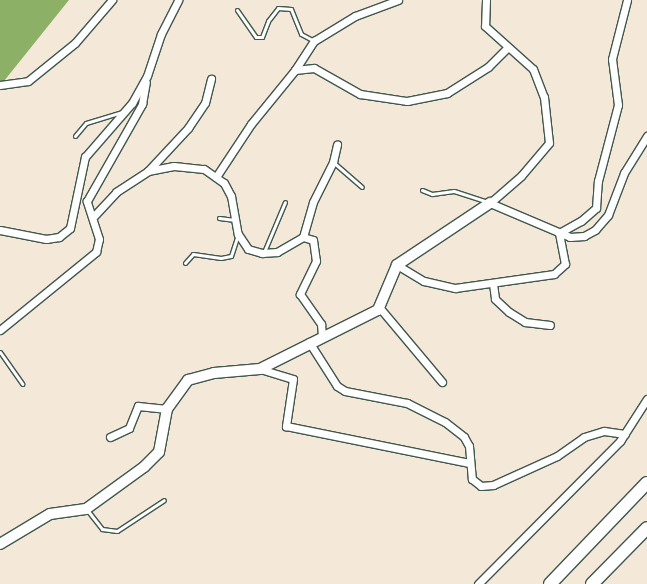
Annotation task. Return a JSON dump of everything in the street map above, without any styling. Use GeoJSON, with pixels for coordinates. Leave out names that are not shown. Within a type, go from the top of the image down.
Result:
{"type":"FeatureCollection","features":[{"type":"Feature","properties":{"kind":"highway"},"geometry":{"type":"LineString","coordinates":[[550,584],[647,483]]}},
{"type":"Feature","properties":{"kind":"highway"},"geometry":{"type":"LineString","coordinates":[[594,584],[647,528]]}},
{"type":"Feature","properties":{"kind":"street"},"geometry":{"type":"LineString","coordinates":[[0,85],[28,81],[75,43],[112,0]]}},
{"type":"Feature","properties":{"kind":"street"},"geometry":{"type":"LineString","coordinates":[[0,330],[96,252],[99,239],[94,216],[87,201],[142,104],[147,76],[161,34],[178,0]]}},
{"type":"Feature","properties":{"kind":"street"},"geometry":{"type":"LineString","coordinates":[[216,177],[251,124],[295,70],[314,41],[355,16],[398,0]]}},
{"type":"Feature","properties":{"kind":"street"},"geometry":{"type":"LineString","coordinates":[[260,369],[380,307],[397,265],[490,202],[521,176],[549,143],[544,97],[533,69],[485,26],[486,0]]}},
{"type":"Feature","properties":{"kind":"street"},"geometry":{"type":"LineString","coordinates":[[560,233],[581,221],[596,208],[598,181],[618,105],[612,59],[627,0]]}},
{"type":"Feature","properties":{"kind":"street"},"geometry":{"type":"LineString","coordinates":[[295,70],[314,68],[360,94],[407,101],[447,93],[488,67],[508,47]]}},
{"type":"Feature","properties":{"kind":"street"},"geometry":{"type":"LineString","coordinates":[[0,230],[46,239],[59,237],[70,228],[85,157],[125,111],[147,76]]}},
{"type":"Feature","properties":{"kind":"street"},"geometry":{"type":"LineString","coordinates":[[94,216],[116,192],[148,170],[188,128],[205,103],[211,79]]}},
{"type":"Feature","properties":{"kind":"street"},"geometry":{"type":"LineString","coordinates":[[490,202],[570,237],[584,236],[595,230],[608,215],[624,173],[647,136]]}},
{"type":"Feature","properties":{"kind":"street"},"geometry":{"type":"LineString","coordinates":[[148,170],[174,166],[204,169],[224,183],[231,196],[238,234],[248,249],[264,253],[276,252],[303,237],[313,202],[333,162],[337,144]]}},
{"type":"Feature","properties":{"kind":"street"},"geometry":{"type":"LineString","coordinates":[[397,265],[424,281],[455,288],[494,284],[554,274],[565,264],[560,233]]}},
{"type":"Feature","properties":{"kind":"street"},"geometry":{"type":"LineString","coordinates":[[303,237],[313,240],[316,261],[300,294],[321,324],[322,336]]}},
{"type":"Feature","properties":{"kind":"street"},"geometry":{"type":"LineString","coordinates":[[494,284],[496,299],[509,312],[525,322],[550,325]]}},
{"type":"Feature","properties":{"kind":"street"},"geometry":{"type":"LineString","coordinates":[[380,307],[442,382]]}},
{"type":"Feature","properties":{"kind":"street"},"geometry":{"type":"LineString","coordinates":[[309,342],[337,386],[345,391],[407,403],[445,422],[470,446],[469,463],[472,479],[481,486],[493,485],[557,456],[584,437],[604,431],[625,434]]}},
{"type":"Feature","properties":{"kind":"street"},"geometry":{"type":"LineString","coordinates":[[0,544],[50,514],[86,509],[159,452],[167,409],[188,380],[214,372],[260,369],[293,379],[286,426],[469,463]]}},
{"type":"Feature","properties":{"kind":"street"},"geometry":{"type":"LineString","coordinates":[[478,584],[625,434],[647,399]]}},
{"type":"Feature","properties":{"kind":"street"},"geometry":{"type":"LineString","coordinates":[[110,437],[129,428],[138,406],[167,409]]}},
{"type":"Feature","properties":{"kind":"lane"},"geometry":{"type":"LineString","coordinates":[[237,10],[256,37],[262,37],[268,21],[278,8],[291,9],[301,34],[314,41]]}},
{"type":"Feature","properties":{"kind":"lane"},"geometry":{"type":"LineString","coordinates":[[75,136],[86,123],[125,111]]}},
{"type":"Feature","properties":{"kind":"lane"},"geometry":{"type":"LineString","coordinates":[[333,162],[362,187]]}},
{"type":"Feature","properties":{"kind":"lane"},"geometry":{"type":"LineString","coordinates":[[422,190],[432,194],[454,190],[490,202]]}},
{"type":"Feature","properties":{"kind":"lane"},"geometry":{"type":"LineString","coordinates":[[264,253],[285,202]]}},
{"type":"Feature","properties":{"kind":"lane"},"geometry":{"type":"LineString","coordinates":[[219,218],[236,220]]}},
{"type":"Feature","properties":{"kind":"lane"},"geometry":{"type":"LineString","coordinates":[[185,264],[193,254],[221,258],[231,256],[238,234]]}},
{"type":"Feature","properties":{"kind":"lane"},"geometry":{"type":"LineString","coordinates":[[0,352],[22,384]]}},
{"type":"Feature","properties":{"kind":"lane"},"geometry":{"type":"LineString","coordinates":[[86,509],[102,529],[117,531],[164,500]]}},
{"type":"Feature","properties":{"kind":"green space"},"geometry":{"type":"Polygon","coordinates":[[[0,0],[69,0],[0,86],[0,0]]]}}]}
